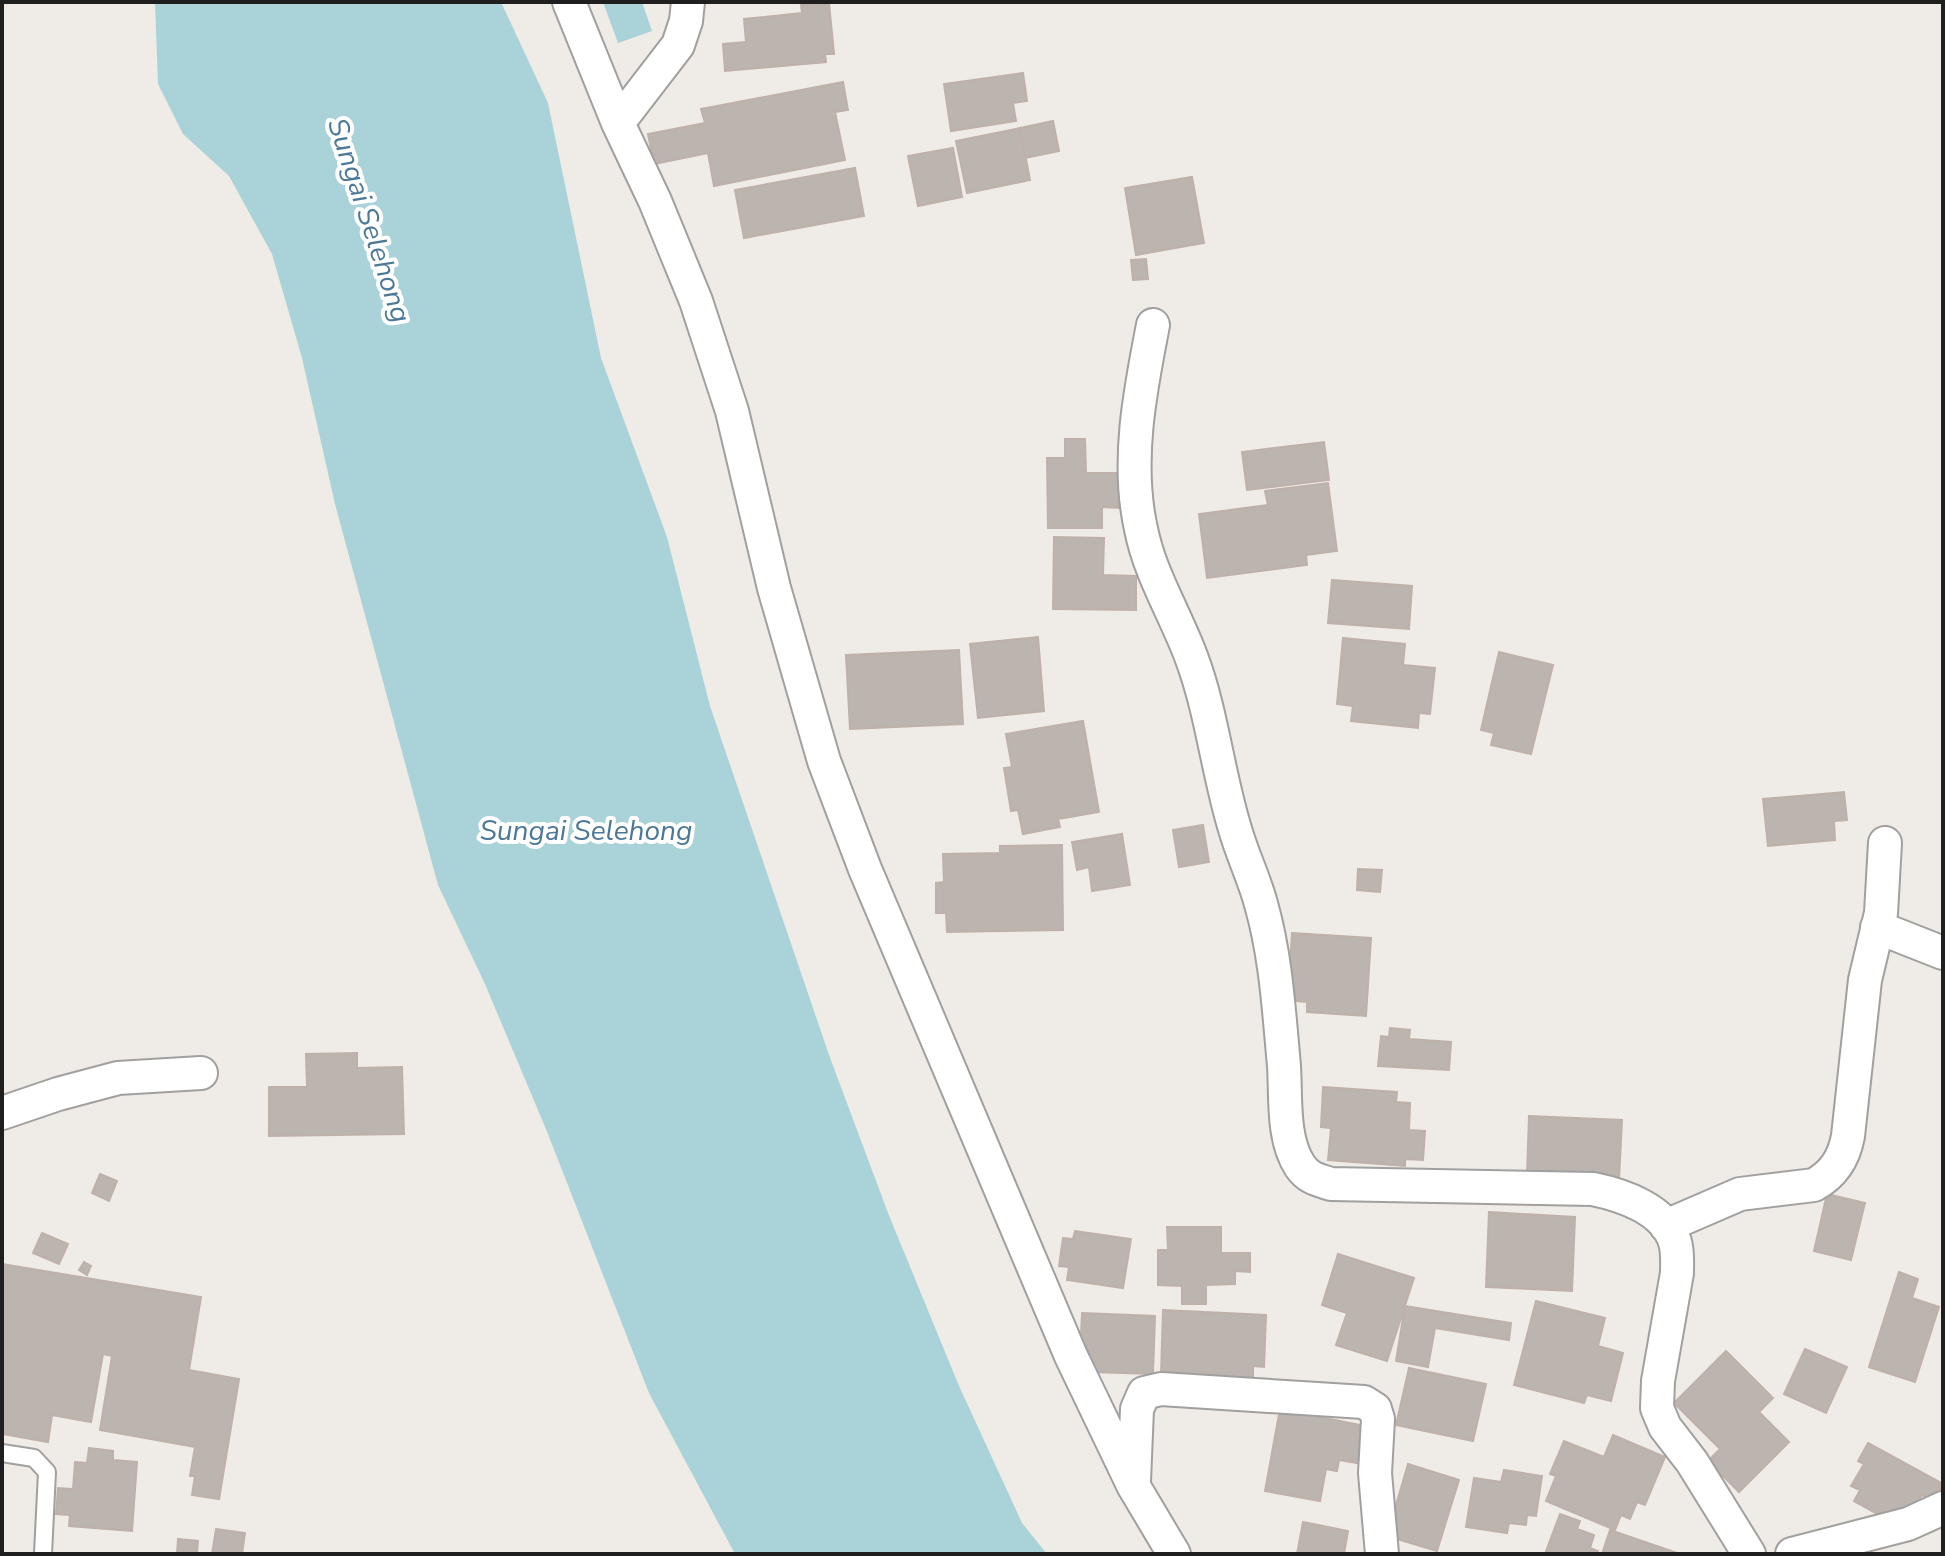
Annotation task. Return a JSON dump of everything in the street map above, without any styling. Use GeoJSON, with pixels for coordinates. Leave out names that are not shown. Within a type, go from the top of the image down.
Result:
{"type":"FeatureCollection","features":[{"type":"Feature","properties":{"kind":"street"},"geometry":{"type":"LineString","coordinates":[[569,2],[696,301],[732,411],[774,588],[824,761],[839,802],[904,965],[1059,1327],[1133,1485],[1174,1554]]}},
{"type":"Feature","properties":{"kind":"street"},"geometry":{"type":"LineString","coordinates":[[618,123],[678,45],[688,2]]}},
{"type":"Feature","properties":{"kind":"street"},"geometry":{"type":"LineString","coordinates":[[1153,325],[1141,384],[1136,434],[1135,484],[1141,530],[1156,577],[1193,661],[1235,830],[1261,904],[1275,969],[1287,1117],[1292,1149],[1300,1166],[1312,1179],[1331,1184],[1593,1189],[1638,1204],[1666,1226],[1674,1239],[1677,1273],[1658,1381],[1657,1408],[1665,1427],[1692,1462],[1749,1554]]}},
{"type":"Feature","properties":{"kind":"street"},"geometry":{"type":"LineString","coordinates":[[1666,1226],[1740,1194],[1814,1185],[1833,1172],[1846,1148],[1848,1136],[1865,980],[1883,889],[1885,843]]}},
{"type":"Feature","properties":{"kind":"street"},"geometry":{"type":"LineString","coordinates":[[1877,927],[1943,953]]}},
{"type":"Feature","properties":{"kind":"street"},"geometry":{"type":"LineString","coordinates":[[2,1113],[118,1078],[201,1073]]}},
{"type":"Feature","properties":{"kind":"street"},"geometry":{"type":"LineString","coordinates":[[1133,1485],[1137,1409],[1144,1393],[1161,1389],[1364,1402],[1375,1409],[1378,1419],[1375,1473],[1382,1554]]}},
{"type":"Feature","properties":{"kind":"street"},"geometry":{"type":"LineString","coordinates":[[1792,1554],[1908,1524],[1943,1508]]}},
{"type":"Feature","properties":{"kind":"lane"},"geometry":{"type":"LineString","coordinates":[[2,1453],[34,1458],[47,1472],[43,1554]]}},
{"type":"Feature","properties":{"kind":"water","name":"Sungai Selehong"},"geometry":{"type":"Polygon","coordinates":[[[155,2],[501,2],[548,103],[601,358],[667,537],[710,706],[829,1055],[888,1213],[959,1386],[1022,1523],[1047,1554],[735,1554],[649,1393],[548,1134],[485,984],[438,885],[335,504],[302,358],[272,254],[229,176],[183,134],[158,84],[155,2]]]}},
{"type":"Feature","properties":{"kind":"water"},"geometry":{"type":"Polygon","coordinates":[[[603,2],[642,2],[652,31],[618,43],[603,2]]]}},
{"type":"Feature","properties":{"kind":"building"},"geometry":{"type":"Polygon","coordinates":[[[829,3],[834,54],[825,54],[826,62],[725,71],[723,44],[746,42],[744,19],[802,13],[801,5],[829,3]]]}},
{"type":"Feature","properties":{"kind":"building"},"geometry":{"type":"Polygon","coordinates":[[[1023,73],[1027,101],[1013,103],[1016,121],[951,131],[944,84],[1023,73]]]}},
{"type":"Feature","properties":{"kind":"building"},"geometry":{"type":"Polygon","coordinates":[[[843,82],[848,110],[835,112],[845,160],[714,186],[708,153],[654,164],[648,134],[705,123],[701,109],[843,82]]]}},
{"type":"Feature","properties":{"kind":"building"},"geometry":{"type":"Polygon","coordinates":[[[1053,121],[1059,151],[1025,158],[1020,128],[1053,121]]]}},
{"type":"Feature","properties":{"kind":"building"},"geometry":{"type":"Polygon","coordinates":[[[1020,128],[1030,180],[967,193],[956,141],[1020,128]]]}},
{"type":"Feature","properties":{"kind":"building"},"geometry":{"type":"Polygon","coordinates":[[[953,148],[962,197],[918,206],[908,156],[953,148]]]}},
{"type":"Feature","properties":{"kind":"building"},"geometry":{"type":"Polygon","coordinates":[[[855,168],[864,216],[744,238],[735,190],[855,168]]]}},
{"type":"Feature","properties":{"kind":"building"},"geometry":{"type":"Polygon","coordinates":[[[1192,177],[1204,243],[1136,255],[1125,188],[1192,177]]]}},
{"type":"Feature","properties":{"kind":"building"},"geometry":{"type":"Polygon","coordinates":[[[1146,259],[1148,279],[1133,280],[1131,260],[1146,259]]]}},
{"type":"Feature","properties":{"kind":"building"},"geometry":{"type":"Polygon","coordinates":[[[1065,439],[1085,439],[1086,473],[1119,473],[1119,508],[1102,507],[1102,528],[1048,528],[1047,458],[1065,458],[1065,439]]]}},
{"type":"Feature","properties":{"kind":"building"},"geometry":{"type":"Polygon","coordinates":[[[1324,442],[1329,480],[1247,490],[1242,452],[1324,442]]]}},
{"type":"Feature","properties":{"kind":"building"},"geometry":{"type":"Polygon","coordinates":[[[1328,483],[1337,551],[1306,555],[1307,565],[1207,578],[1199,514],[1268,505],[1265,491],[1328,483]]]}},
{"type":"Feature","properties":{"kind":"building"},"geometry":{"type":"Polygon","coordinates":[[[1054,537],[1104,538],[1103,575],[1136,576],[1136,610],[1053,609],[1054,537]]]}},
{"type":"Feature","properties":{"kind":"building"},"geometry":{"type":"Polygon","coordinates":[[[1332,580],[1412,586],[1409,629],[1328,623],[1332,580]]]}},
{"type":"Feature","properties":{"kind":"building"},"geometry":{"type":"Polygon","coordinates":[[[1038,637],[1044,711],[978,718],[970,644],[1038,637]]]}},
{"type":"Feature","properties":{"kind":"building"},"geometry":{"type":"Polygon","coordinates":[[[1343,638],[1405,644],[1403,665],[1435,668],[1430,714],[1419,713],[1418,728],[1351,721],[1353,706],[1337,704],[1343,638]]]}},
{"type":"Feature","properties":{"kind":"building"},"geometry":{"type":"Polygon","coordinates":[[[959,650],[963,724],[850,729],[846,655],[959,650]]]}},
{"type":"Feature","properties":{"kind":"building"},"geometry":{"type":"Polygon","coordinates":[[[1499,652],[1553,665],[1531,754],[1491,745],[1494,733],[1481,730],[1499,652]]]}},
{"type":"Feature","properties":{"kind":"building"},"geometry":{"type":"Polygon","coordinates":[[[1083,721],[1099,812],[1058,819],[1060,827],[1023,834],[1018,810],[1011,811],[1004,768],[1012,767],[1006,734],[1083,721]]]}},
{"type":"Feature","properties":{"kind":"building"},"geometry":{"type":"Polygon","coordinates":[[[1844,792],[1847,820],[1834,821],[1835,840],[1768,846],[1763,799],[1844,792]]]}},
{"type":"Feature","properties":{"kind":"building"},"geometry":{"type":"Polygon","coordinates":[[[1203,825],[1209,862],[1179,867],[1173,830],[1203,825]]]}},
{"type":"Feature","properties":{"kind":"building"},"geometry":{"type":"Polygon","coordinates":[[[1122,834],[1130,885],[1092,891],[1089,867],[1077,870],[1072,842],[1122,834]]]}},
{"type":"Feature","properties":{"kind":"building"},"geometry":{"type":"Polygon","coordinates":[[[1062,845],[1063,930],[947,932],[946,913],[936,913],[936,883],[944,882],[943,854],[1000,853],[1000,846],[1062,845]]]}},
{"type":"Feature","properties":{"kind":"building"},"geometry":{"type":"Polygon","coordinates":[[[1358,869],[1382,870],[1380,892],[1357,890],[1358,869]]]}},
{"type":"Feature","properties":{"kind":"building"},"geometry":{"type":"Polygon","coordinates":[[[1292,933],[1371,938],[1366,1016],[1307,1012],[1307,1002],[1288,1000],[1292,933]]]}},
{"type":"Feature","properties":{"kind":"building"},"geometry":{"type":"Polygon","coordinates":[[[1390,1028],[1410,1030],[1409,1039],[1451,1042],[1449,1070],[1378,1066],[1381,1036],[1389,1037],[1390,1028]]]}},
{"type":"Feature","properties":{"kind":"building"},"geometry":{"type":"Polygon","coordinates":[[[357,1053],[357,1068],[402,1067],[404,1134],[269,1136],[269,1087],[307,1087],[306,1054],[357,1053]]]}},
{"type":"Feature","properties":{"kind":"building"},"geometry":{"type":"Polygon","coordinates":[[[1323,1087],[1397,1092],[1396,1102],[1410,1103],[1409,1130],[1425,1131],[1423,1160],[1405,1159],[1405,1166],[1328,1160],[1331,1128],[1321,1127],[1323,1087]]]}},
{"type":"Feature","properties":{"kind":"building"},"geometry":{"type":"Polygon","coordinates":[[[1529,1116],[1622,1120],[1619,1180],[1527,1176],[1529,1116]]]}},
{"type":"Feature","properties":{"kind":"building"},"geometry":{"type":"Polygon","coordinates":[[[100,1174],[117,1181],[109,1201],[92,1193],[100,1174]]]}},
{"type":"Feature","properties":{"kind":"building"},"geometry":{"type":"Polygon","coordinates":[[[1827,1194],[1865,1203],[1851,1260],[1814,1251],[1827,1194]]]}},
{"type":"Feature","properties":{"kind":"building"},"geometry":{"type":"Polygon","coordinates":[[[1489,1212],[1575,1217],[1572,1291],[1486,1287],[1489,1212]]]}},
{"type":"Feature","properties":{"kind":"building"},"geometry":{"type":"Polygon","coordinates":[[[1167,1227],[1221,1227],[1221,1253],[1250,1253],[1250,1272],[1235,1271],[1235,1284],[1206,1285],[1206,1304],[1182,1304],[1182,1286],[1158,1285],[1158,1250],[1168,1250],[1167,1227]]]}},
{"type":"Feature","properties":{"kind":"building"},"geometry":{"type":"Polygon","coordinates":[[[1075,1231],[1131,1239],[1123,1288],[1067,1280],[1069,1267],[1059,1266],[1063,1238],[1073,1239],[1075,1231]]]}},
{"type":"Feature","properties":{"kind":"building"},"geometry":{"type":"Polygon","coordinates":[[[42,1233],[68,1244],[59,1264],[33,1253],[42,1233]]]}},
{"type":"Feature","properties":{"kind":"building"},"geometry":{"type":"Polygon","coordinates":[[[1338,1254],[1414,1278],[1387,1361],[1336,1345],[1347,1313],[1322,1305],[1338,1254]]]}},
{"type":"Feature","properties":{"kind":"building"},"geometry":{"type":"Polygon","coordinates":[[[84,1262],[91,1266],[87,1275],[79,1270],[84,1262]]]}},
{"type":"Feature","properties":{"kind":"building"},"geometry":{"type":"Polygon","coordinates":[[[2,1264],[201,1297],[189,1370],[239,1379],[219,1499],[192,1495],[195,1476],[190,1476],[195,1447],[100,1430],[112,1356],[103,1354],[91,1422],[52,1415],[48,1442],[2,1434],[2,1264]]]}},
{"type":"Feature","properties":{"kind":"building"},"geometry":{"type":"Polygon","coordinates":[[[1899,1272],[1918,1279],[1912,1298],[1939,1307],[1915,1382],[1869,1367],[1899,1272]]]}},
{"type":"Feature","properties":{"kind":"building"},"geometry":{"type":"Polygon","coordinates":[[[1536,1301],[1605,1318],[1598,1346],[1623,1353],[1611,1401],[1587,1395],[1584,1403],[1514,1385],[1536,1301]]]}},
{"type":"Feature","properties":{"kind":"building"},"geometry":{"type":"Polygon","coordinates":[[[1405,1306],[1511,1323],[1509,1340],[1435,1328],[1428,1367],[1396,1361],[1405,1306]]]}},
{"type":"Feature","properties":{"kind":"building"},"geometry":{"type":"Polygon","coordinates":[[[1163,1310],[1266,1315],[1264,1367],[1253,1366],[1253,1378],[1161,1374],[1163,1310]]]}},
{"type":"Feature","properties":{"kind":"building"},"geometry":{"type":"Polygon","coordinates":[[[1082,1313],[1155,1316],[1153,1374],[1093,1372],[1094,1360],[1080,1360],[1082,1313]]]}},
{"type":"Feature","properties":{"kind":"building"},"geometry":{"type":"Polygon","coordinates":[[[1805,1349],[1847,1367],[1826,1413],[1784,1394],[1805,1349]]]}},
{"type":"Feature","properties":{"kind":"building"},"geometry":{"type":"Polygon","coordinates":[[[1726,1351],[1773,1398],[1759,1412],[1789,1442],[1739,1492],[1708,1461],[1720,1449],[1674,1403],[1726,1351]]]}},
{"type":"Feature","properties":{"kind":"building"},"geometry":{"type":"Polygon","coordinates":[[[1409,1368],[1486,1384],[1473,1441],[1396,1425],[1409,1368]]]}},
{"type":"Feature","properties":{"kind":"building"},"geometry":{"type":"Polygon","coordinates":[[[1280,1409],[1370,1427],[1363,1464],[1339,1460],[1337,1471],[1326,1469],[1320,1501],[1265,1491],[1280,1409]]]}},
{"type":"Feature","properties":{"kind":"building"},"geometry":{"type":"Polygon","coordinates":[[[1613,1435],[1665,1457],[1645,1505],[1637,1502],[1630,1519],[1621,1515],[1615,1530],[1546,1501],[1556,1476],[1550,1474],[1564,1441],[1604,1457],[1613,1435]]]}},
{"type":"Feature","properties":{"kind":"building"},"geometry":{"type":"Polygon","coordinates":[[[1868,1443],[1943,1484],[1935,1502],[1922,1495],[1909,1517],[1894,1509],[1888,1520],[1854,1501],[1860,1490],[1851,1486],[1864,1464],[1858,1461],[1868,1443]]]}},
{"type":"Feature","properties":{"kind":"building"},"geometry":{"type":"Polygon","coordinates":[[[89,1448],[113,1451],[113,1460],[137,1462],[132,1531],[69,1526],[70,1515],[56,1514],[58,1488],[73,1489],[75,1462],[87,1463],[89,1448]]]}},
{"type":"Feature","properties":{"kind":"building"},"geometry":{"type":"Polygon","coordinates":[[[1408,1464],[1459,1480],[1437,1551],[1387,1536],[1408,1464]]]}},
{"type":"Feature","properties":{"kind":"building"},"geometry":{"type":"Polygon","coordinates":[[[1504,1470],[1542,1476],[1536,1516],[1527,1515],[1526,1525],[1509,1523],[1507,1533],[1466,1527],[1474,1478],[1501,1482],[1504,1470]]]}},
{"type":"Feature","properties":{"kind":"building"},"geometry":{"type":"Polygon","coordinates":[[[1560,1514],[1580,1521],[1577,1529],[1594,1535],[1590,1548],[1598,1551],[1597,1554],[1545,1554],[1560,1514]]]}},
{"type":"Feature","properties":{"kind":"building"},"geometry":{"type":"Polygon","coordinates":[[[1303,1522],[1348,1531],[1344,1554],[1297,1554],[1303,1522]]]}},
{"type":"Feature","properties":{"kind":"building"},"geometry":{"type":"Polygon","coordinates":[[[216,1529],[245,1533],[242,1554],[212,1554],[216,1529]]]}},
{"type":"Feature","properties":{"kind":"building"},"geometry":{"type":"Polygon","coordinates":[[[1610,1530],[1677,1553],[1602,1554],[1610,1530]]]}},
{"type":"Feature","properties":{"kind":"building"},"geometry":{"type":"Polygon","coordinates":[[[178,1539],[198,1541],[197,1554],[177,1554],[178,1539]]]}}]}
